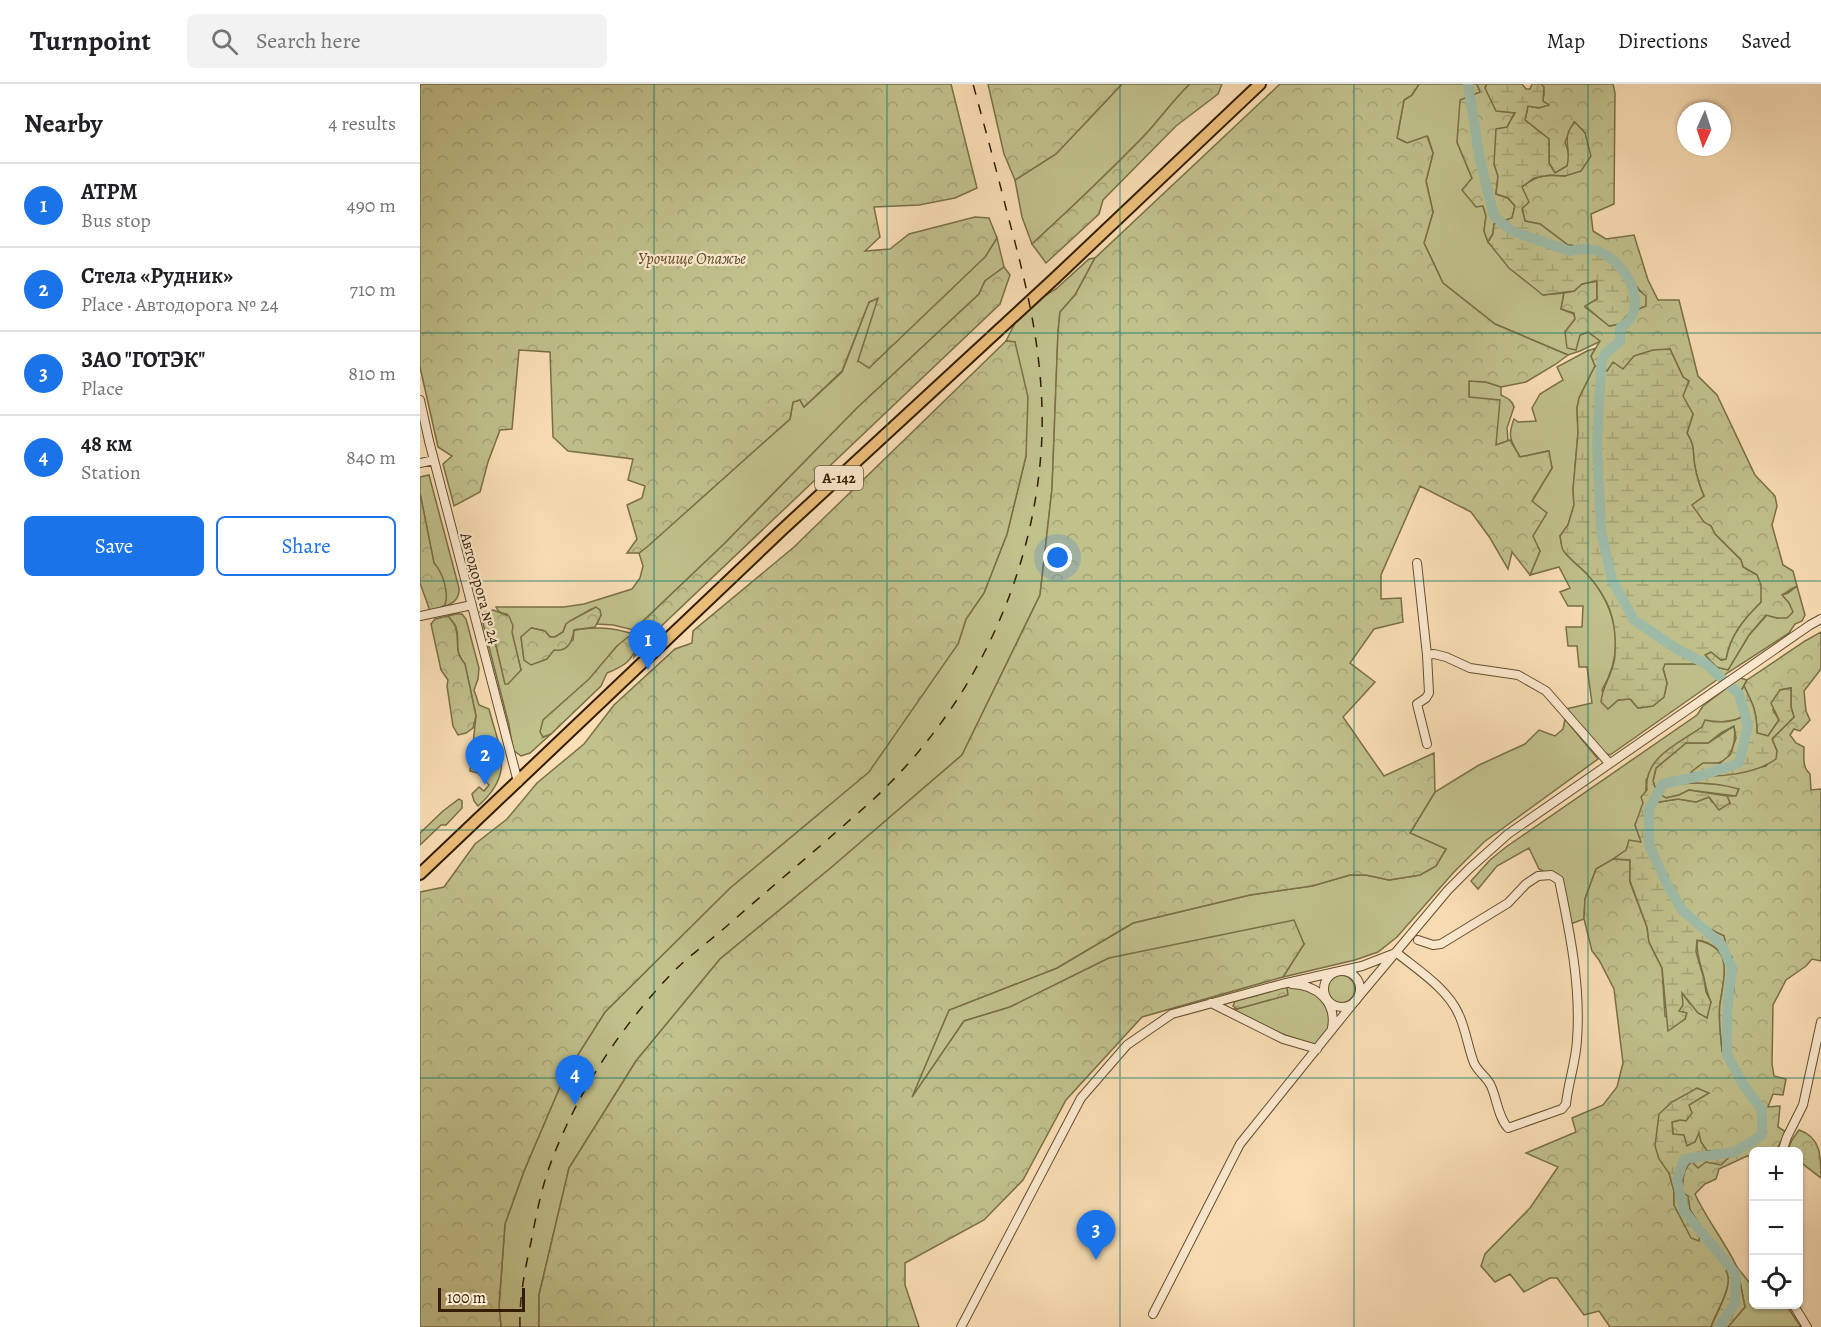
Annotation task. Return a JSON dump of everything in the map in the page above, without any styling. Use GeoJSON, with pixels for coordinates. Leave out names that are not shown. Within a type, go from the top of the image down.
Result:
{"type":"FeatureCollection","features":[{"type":"Feature","properties":{"kind":"highway","name":"А-142"},"geometry":{"type":"LineString","coordinates":[[420,874],[783,529],[1053,280],[1260,84]]}},
{"type":"Feature","properties":{"kind":"street","name":"Автодорога № 24"},"geometry":{"type":"LineString","coordinates":[[420,400],[518,782]]}},
{"type":"Feature","properties":{"kind":"street"},"geometry":{"type":"LineString","coordinates":[[420,463],[434,460]]}},
{"type":"Feature","properties":{"kind":"street"},"geometry":{"type":"LineString","coordinates":[[1417,563],[1429,693],[1417,704],[1427,744]]}},
{"type":"Feature","properties":{"kind":"street"},"geometry":{"type":"LineString","coordinates":[[420,616],[472,605]]}},
{"type":"Feature","properties":{"kind":"street"},"geometry":{"type":"LineString","coordinates":[[1153,1314],[1240,1144],[1448,890],[1491,848],[1609,763],[1821,619]]}},
{"type":"Feature","properties":{"kind":"street"},"geometry":{"type":"LineString","coordinates":[[1427,655],[1446,657],[1470,668],[1518,675],[1546,691],[1609,763]]}},
{"type":"Feature","properties":{"kind":"street"},"geometry":{"type":"LineString","coordinates":[[1397,953],[1441,990],[1455,1006],[1475,1066],[1490,1083],[1504,1124],[1508,1128],[1562,1109],[1566,1104],[1577,1040],[1577,988],[1575,958],[1559,880],[1551,875],[1538,876],[1526,884],[1508,903],[1441,944],[1433,945],[1418,940]]}},
{"type":"Feature","properties":{"kind":"street"},"geometry":{"type":"LineString","coordinates":[[961,1327],[1081,1098],[1127,1045],[1172,1014],[1282,984],[1369,964],[1397,953]]}},
{"type":"Feature","properties":{"kind":"street"},"geometry":{"type":"LineString","coordinates":[[1282,984],[1298,984],[1308,987],[1320,993],[1327,1000],[1334,1005],[1341,1007],[1355,1001],[1359,991],[1358,981],[1350,973],[1339,971],[1328,977],[1323,988],[1327,1000],[1334,1014],[1332,1032]]}},
{"type":"Feature","properties":{"kind":"street"},"geometry":{"type":"LineString","coordinates":[[1211,1003],[1283,1039],[1317,1049]]}},
{"type":"Feature","properties":{"kind":"street"},"geometry":{"type":"LineString","coordinates":[[1784,1147],[1803,1105],[1821,1022]]}},
{"type":"Feature","properties":{"kind":"street"},"geometry":{"type":"LineString","coordinates":[[1796,1309],[1807,1327]]}},
{"type":"Feature","properties":{"kind":"green space","name":"Урочище Опажье"},"geometry":{"type":"Polygon","coordinates":[[[420,84],[951,84],[977,188],[955,198],[919,205],[874,207],[880,237],[865,251],[890,249],[909,234],[975,217],[989,218],[997,238],[985,257],[869,368],[858,361],[878,298],[869,302],[842,371],[804,407],[800,400],[793,402],[790,419],[647,547],[639,553],[627,553],[637,539],[627,505],[642,498],[645,486],[628,480],[633,459],[568,451],[553,437],[550,352],[519,350],[512,429],[500,430],[480,492],[454,506],[443,464],[452,456],[438,447],[420,367],[420,84]]]}},
{"type":"Feature","properties":{"kind":"green space"},"geometry":{"type":"Polygon","coordinates":[[[988,84],[1122,84],[1056,154],[1015,180],[1004,154],[988,84]]]}},
{"type":"Feature","properties":{"kind":"green space"},"geometry":{"type":"Polygon","coordinates":[[[1122,84],[1190,84],[1150,130],[1032,244],[1022,217],[1015,180],[1056,154],[1122,84]]]}},
{"type":"Feature","properties":{"kind":"green space"},"geometry":{"type":"Polygon","coordinates":[[[1190,84],[1222,84],[1218,94],[1176,126],[1103,200],[1099,214],[1046,263],[1032,244],[1150,130],[1190,84]]]}},
{"type":"Feature","properties":{"kind":"green space"},"geometry":{"type":"Polygon","coordinates":[[[1280,84],[1419,84],[1412,95],[1404,100],[1397,138],[1407,143],[1427,136],[1433,153],[1426,181],[1433,212],[1424,243],[1443,283],[1495,324],[1568,355],[1526,382],[1501,387],[1486,382],[1469,381],[1469,397],[1500,400],[1496,445],[1510,440],[1520,457],[1549,451],[1552,468],[1532,501],[1547,513],[1533,536],[1540,551],[1530,575],[1512,552],[1508,569],[1471,512],[1420,486],[1381,575],[1381,599],[1401,598],[1403,622],[1374,629],[1350,663],[1375,682],[1343,717],[1384,776],[1434,753],[1435,792],[1410,833],[1446,849],[1436,866],[1420,875],[1389,880],[1366,875],[1350,875],[1312,886],[1250,895],[1133,923],[1057,968],[949,1010],[912,1097],[964,1021],[1010,1007],[1109,958],[1294,920],[1304,944],[1283,977],[1142,1017],[1066,1100],[1023,1180],[984,1220],[905,1263],[905,1285],[919,1327],[539,1327],[539,1295],[569,1168],[636,1061],[720,959],[962,755],[1040,595],[1052,489],[1060,312],[1075,295],[1095,258],[1280,84]]]}},
{"type":"Feature","properties":{"kind":"green space"},"geometry":{"type":"Polygon","coordinates":[[[1419,84],[1477,84],[1480,92],[1457,142],[1483,205],[1486,216],[1484,231],[1488,242],[1543,295],[1564,293],[1561,309],[1574,314],[1575,319],[1565,332],[1580,335],[1588,332],[1601,341],[1568,355],[1495,324],[1443,283],[1424,243],[1433,212],[1426,181],[1433,153],[1428,137],[1407,143],[1397,138],[1404,100],[1412,95],[1419,84]]]}},
{"type":"Feature","properties":{"kind":"green space"},"geometry":{"type":"Polygon","coordinates":[[[1477,84],[1487,84],[1485,88],[1515,112],[1507,127],[1494,164],[1498,176],[1496,194],[1508,198],[1515,206],[1512,218],[1494,224],[1493,233],[1488,242],[1484,231],[1486,216],[1483,206],[1476,207],[1462,190],[1472,178],[1457,142],[1460,100],[1480,92],[1477,84]]]}},
{"type":"Feature","properties":{"kind":"green space"},"geometry":{"type":"Polygon","coordinates":[[[1487,84],[1522,84],[1526,89],[1530,89],[1532,84],[1541,84],[1544,87],[1543,101],[1549,105],[1539,108],[1528,106],[1525,120],[1549,139],[1549,163],[1555,173],[1567,166],[1567,138],[1575,122],[1585,133],[1591,156],[1581,171],[1565,176],[1550,175],[1534,178],[1522,187],[1529,202],[1522,209],[1525,221],[1540,224],[1568,245],[1585,247],[1616,263],[1636,288],[1646,296],[1646,306],[1629,313],[1620,324],[1609,326],[1585,306],[1597,299],[1597,281],[1582,284],[1574,291],[1543,295],[1509,268],[1488,242],[1493,234],[1494,224],[1512,218],[1515,206],[1508,198],[1496,194],[1498,176],[1494,164],[1496,129],[1507,127],[1515,113],[1496,111],[1485,88],[1487,84]]]}},
{"type":"Feature","properties":{"kind":"green space"},"geometry":{"type":"Polygon","coordinates":[[[1541,84],[1613,84],[1615,93],[1614,204],[1591,214],[1593,231],[1606,239],[1634,235],[1648,280],[1658,300],[1679,300],[1698,376],[1717,395],[1755,475],[1775,496],[1777,506],[1772,525],[1783,565],[1793,571],[1797,586],[1782,595],[1793,612],[1787,618],[1766,615],[1749,635],[1728,670],[1716,667],[1705,655],[1711,652],[1721,660],[1726,659],[1735,635],[1761,602],[1757,575],[1743,567],[1741,560],[1715,534],[1711,526],[1704,523],[1691,505],[1704,496],[1694,462],[1693,446],[1687,433],[1693,414],[1682,396],[1689,381],[1683,377],[1670,349],[1623,369],[1607,371],[1595,366],[1591,356],[1600,341],[1588,332],[1580,335],[1576,350],[1567,348],[1565,332],[1575,319],[1574,313],[1561,309],[1564,293],[1574,291],[1582,284],[1597,281],[1597,299],[1585,307],[1610,326],[1620,324],[1629,313],[1645,306],[1642,293],[1626,273],[1585,247],[1568,245],[1540,224],[1525,221],[1522,208],[1522,187],[1542,176],[1565,176],[1585,133],[1574,122],[1565,142],[1570,157],[1567,166],[1555,173],[1549,163],[1549,139],[1525,120],[1528,106],[1539,108],[1542,102],[1544,93],[1541,84]]]}},
{"type":"Feature","properties":{"kind":"green space"},"geometry":{"type":"Polygon","coordinates":[[[997,238],[1004,267],[985,281],[979,294],[857,408],[725,543],[639,625],[642,632],[613,625],[597,624],[601,615],[591,609],[566,624],[563,632],[555,637],[550,637],[545,631],[532,628],[521,637],[524,659],[554,650],[573,640],[574,630],[613,629],[652,639],[634,657],[638,643],[617,646],[543,737],[551,734],[530,753],[521,756],[513,750],[509,725],[480,612],[485,612],[484,615],[491,624],[505,683],[521,670],[507,614],[503,614],[496,607],[564,607],[584,604],[632,589],[640,578],[643,566],[639,553],[790,419],[793,402],[800,400],[804,407],[842,372],[869,302],[879,298],[858,361],[985,257],[997,238]]]}},
{"type":"Feature","properties":{"kind":"green space"},"geometry":{"type":"Polygon","coordinates":[[[1095,258],[1075,295],[1060,312],[1052,489],[1040,595],[962,755],[720,959],[636,1061],[569,1168],[539,1295],[539,1327],[501,1327],[499,1306],[505,1224],[524,1171],[565,1075],[605,1012],[730,888],[827,807],[958,644],[966,619],[984,593],[1007,534],[1026,456],[1015,342],[1006,341],[1017,319],[1036,301],[1056,289],[1089,259],[1095,258]]]}},
{"type":"Feature","properties":{"kind":"green space"},"geometry":{"type":"Polygon","coordinates":[[[1004,267],[1010,275],[1000,304],[654,633],[642,632],[639,625],[725,543],[857,408],[979,294],[985,281],[1004,267]]]}},
{"type":"Feature","properties":{"kind":"green space"},"geometry":{"type":"Polygon","coordinates":[[[1006,341],[1015,342],[1028,397],[1026,456],[1007,534],[984,593],[966,619],[958,644],[869,772],[730,888],[605,1012],[565,1075],[524,1171],[505,1224],[499,1306],[501,1327],[420,1327],[420,892],[444,887],[475,844],[507,819],[537,783],[584,744],[614,705],[675,649],[692,643],[693,631],[794,547],[1006,341]]]}},
{"type":"Feature","properties":{"kind":"green space"},"geometry":{"type":"Polygon","coordinates":[[[1596,348],[1591,356],[1595,366],[1579,398],[1577,408],[1574,505],[1568,525],[1560,536],[1564,550],[1590,577],[1607,604],[1612,618],[1616,646],[1614,661],[1602,690],[1608,709],[1618,700],[1630,699],[1638,708],[1653,706],[1664,696],[1667,683],[1663,668],[1665,664],[1706,664],[1714,670],[1716,667],[1728,670],[1749,635],[1767,615],[1777,618],[1781,595],[1797,586],[1805,615],[1789,633],[1721,677],[1610,755],[1604,753],[1566,709],[1592,703],[1587,667],[1579,667],[1577,646],[1568,646],[1566,627],[1582,627],[1583,606],[1568,606],[1560,592],[1570,588],[1559,567],[1530,575],[1540,551],[1532,536],[1532,501],[1552,468],[1548,451],[1520,457],[1510,435],[1514,419],[1518,422],[1536,421],[1532,408],[1540,394],[1563,380],[1557,367],[1596,348]]]}},
{"type":"Feature","properties":{"kind":"green space"},"geometry":{"type":"Polygon","coordinates":[[[1670,349],[1683,377],[1689,381],[1683,396],[1693,414],[1687,433],[1693,446],[1694,462],[1704,496],[1692,505],[1704,522],[1711,526],[1715,534],[1741,560],[1743,567],[1757,575],[1761,585],[1761,602],[1739,628],[1731,642],[1726,659],[1721,660],[1711,652],[1705,655],[1716,667],[1714,671],[1706,664],[1665,664],[1663,669],[1667,683],[1664,697],[1653,706],[1638,708],[1630,699],[1618,700],[1608,709],[1601,702],[1614,661],[1613,620],[1601,591],[1563,550],[1560,536],[1568,525],[1574,505],[1577,408],[1579,398],[1595,366],[1607,371],[1613,362],[1623,369],[1634,356],[1653,350],[1670,349]]]}},
{"type":"Feature","properties":{"kind":"green space"},"geometry":{"type":"Polygon","coordinates":[[[1469,381],[1486,382],[1501,387],[1501,395],[1512,403],[1514,407],[1507,428],[1508,441],[1496,445],[1469,397],[1469,381]]]}},
{"type":"Feature","properties":{"kind":"green space"},"geometry":{"type":"Polygon","coordinates":[[[429,475],[459,588],[458,597],[455,600],[436,610],[434,564],[420,493],[420,477],[429,475]]]}},
{"type":"Feature","properties":{"kind":"green space"},"geometry":{"type":"Polygon","coordinates":[[[420,493],[434,563],[446,589],[445,605],[430,611],[420,583],[420,493]]]}},
{"type":"Feature","properties":{"kind":"green space"},"geometry":{"type":"Polygon","coordinates":[[[596,607],[600,610],[601,615],[595,627],[574,630],[569,645],[563,649],[554,650],[547,659],[531,665],[524,660],[521,637],[531,628],[545,631],[550,637],[555,637],[563,632],[570,621],[596,607]]]}},
{"type":"Feature","properties":{"kind":"green space"},"geometry":{"type":"Polygon","coordinates":[[[493,610],[509,616],[513,626],[512,632],[521,670],[508,684],[505,684],[491,624],[484,615],[485,612],[493,610]]]}},
{"type":"Feature","properties":{"kind":"green space"},"geometry":{"type":"Polygon","coordinates":[[[462,614],[466,619],[479,668],[474,690],[479,705],[489,709],[502,760],[497,783],[478,806],[472,794],[479,787],[484,791],[489,785],[478,773],[470,771],[476,716],[465,664],[459,654],[456,627],[448,616],[462,614]]]}},
{"type":"Feature","properties":{"kind":"green space"},"geometry":{"type":"Polygon","coordinates":[[[448,616],[457,634],[458,651],[465,664],[476,716],[473,728],[458,735],[453,726],[448,680],[441,670],[431,624],[435,619],[448,616]]]}},
{"type":"Feature","properties":{"kind":"green space"},"geometry":{"type":"Polygon","coordinates":[[[1821,632],[1821,669],[1804,691],[1806,711],[1810,720],[1800,731],[1794,729],[1790,735],[1796,743],[1804,747],[1804,762],[1810,774],[1811,790],[1821,789],[1821,961],[1812,959],[1786,980],[1773,1005],[1772,1064],[1774,1076],[1786,1079],[1783,1095],[1773,1094],[1768,1107],[1780,1106],[1778,1127],[1786,1132],[1778,1147],[1749,1147],[1749,1156],[1719,1169],[1716,1179],[1705,1184],[1695,1194],[1737,1267],[1727,1271],[1729,1277],[1726,1291],[1711,1327],[1610,1327],[1599,1311],[1584,1315],[1557,1278],[1550,1278],[1524,1292],[1510,1274],[1495,1282],[1481,1266],[1485,1254],[1530,1208],[1558,1167],[1526,1153],[1576,1132],[1572,1118],[1603,1105],[1617,1087],[1623,1063],[1614,989],[1592,951],[1584,919],[1585,899],[1596,869],[1613,859],[1630,860],[1630,882],[1647,927],[1649,942],[1662,968],[1665,1016],[1676,1024],[1685,1019],[1678,1012],[1682,992],[1690,1004],[1711,1002],[1699,959],[1697,940],[1709,944],[1722,956],[1724,973],[1719,1022],[1722,1051],[1727,1054],[1727,1012],[1734,991],[1732,957],[1727,951],[1724,936],[1690,916],[1668,885],[1668,876],[1649,845],[1649,809],[1653,803],[1678,799],[1696,802],[1709,797],[1712,802],[1730,803],[1727,796],[1736,796],[1739,789],[1703,783],[1666,786],[1663,784],[1655,788],[1653,781],[1656,768],[1686,743],[1708,743],[1734,726],[1733,748],[1728,757],[1718,763],[1702,765],[1692,772],[1731,774],[1766,766],[1777,751],[1772,739],[1794,717],[1791,707],[1791,688],[1780,690],[1773,710],[1779,720],[1768,736],[1757,733],[1754,708],[1744,686],[1747,680],[1821,632]],[[1672,1102],[1669,1173],[1674,1191],[1674,1205],[1701,1226],[1690,1210],[1688,1197],[1682,1192],[1685,1171],[1692,1161],[1719,1161],[1732,1150],[1707,1151],[1701,1142],[1687,1146],[1673,1134],[1672,1122],[1680,1120],[1672,1102]]]}},
{"type":"Feature","properties":{"kind":"green space"},"geometry":{"type":"Polygon","coordinates":[[[628,637],[636,638],[638,643],[630,659],[607,673],[601,686],[551,734],[543,737],[540,732],[543,720],[589,679],[617,646],[628,637]]]}},
{"type":"Feature","properties":{"kind":"green space"},"geometry":{"type":"Polygon","coordinates":[[[1740,678],[1747,680],[1739,694],[1744,710],[1740,718],[1723,722],[1705,721],[1702,727],[1678,743],[1646,780],[1644,803],[1635,825],[1642,843],[1596,869],[1585,899],[1584,919],[1568,925],[1559,880],[1539,869],[1529,848],[1497,866],[1478,889],[1471,881],[1490,860],[1506,847],[1697,715],[1703,706],[1740,678]]]}},
{"type":"Feature","properties":{"kind":"green space"},"geometry":{"type":"Polygon","coordinates":[[[1744,686],[1754,708],[1757,733],[1768,736],[1779,720],[1771,703],[1780,690],[1791,688],[1791,707],[1794,717],[1772,739],[1777,751],[1776,759],[1747,772],[1723,776],[1700,775],[1691,772],[1703,763],[1720,763],[1730,755],[1736,738],[1734,726],[1708,743],[1686,743],[1656,768],[1653,781],[1655,787],[1663,784],[1658,793],[1666,798],[1689,790],[1727,796],[1730,803],[1719,810],[1709,797],[1696,802],[1678,799],[1653,803],[1649,809],[1649,845],[1668,876],[1668,885],[1690,916],[1724,936],[1727,951],[1732,957],[1734,991],[1727,1012],[1727,1055],[1722,1051],[1719,1022],[1724,973],[1722,956],[1709,943],[1697,940],[1696,952],[1706,992],[1711,1002],[1707,1018],[1698,1013],[1682,993],[1683,1005],[1679,1011],[1687,1013],[1685,1019],[1668,1031],[1662,968],[1649,942],[1647,927],[1630,881],[1630,860],[1613,859],[1626,850],[1629,840],[1641,842],[1635,825],[1643,803],[1641,797],[1647,790],[1647,778],[1657,760],[1674,745],[1702,727],[1705,720],[1723,722],[1740,718],[1744,710],[1739,694],[1744,686]]]}},
{"type":"Feature","properties":{"kind":"green space"},"geometry":{"type":"Polygon","coordinates":[[[1565,719],[1598,759],[1484,842],[1453,873],[1397,937],[1378,952],[1355,960],[1283,977],[1304,944],[1109,958],[1010,1007],[964,1021],[910,1101],[949,1010],[1057,968],[1133,923],[1250,895],[1312,886],[1350,875],[1366,875],[1389,880],[1420,875],[1436,866],[1446,849],[1410,833],[1435,792],[1479,765],[1525,744],[1539,730],[1555,736],[1563,729],[1565,719]]]}},
{"type":"Feature","properties":{"kind":"green space"},"geometry":{"type":"Polygon","coordinates":[[[1685,782],[1739,788],[1736,796],[1689,790],[1665,798],[1658,793],[1663,784],[1666,786],[1685,782]]]}},
{"type":"Feature","properties":{"kind":"green space"},"geometry":{"type":"Polygon","coordinates":[[[459,799],[462,801],[462,808],[446,825],[441,825],[420,845],[420,833],[459,799]]]}},
{"type":"Feature","properties":{"kind":"green space"},"geometry":{"type":"Polygon","coordinates":[[[1341,975],[1351,979],[1355,989],[1351,999],[1341,1003],[1331,999],[1327,989],[1331,979],[1341,975]]]}},
{"type":"Feature","properties":{"kind":"green space"},"geometry":{"type":"Polygon","coordinates":[[[1294,986],[1318,996],[1327,1005],[1330,1021],[1328,1030],[1315,1045],[1273,1031],[1234,1009],[1287,995],[1284,987],[1294,986]]]}},
{"type":"Feature","properties":{"kind":"green space"},"geometry":{"type":"Polygon","coordinates":[[[1287,988],[1288,995],[1237,1009],[1233,1006],[1235,1001],[1287,988]]]}},
{"type":"Feature","properties":{"kind":"green space"},"geometry":{"type":"Polygon","coordinates":[[[1697,1088],[1709,1093],[1689,1105],[1692,1113],[1686,1121],[1672,1122],[1673,1134],[1684,1135],[1687,1146],[1695,1142],[1699,1133],[1701,1142],[1707,1151],[1732,1150],[1730,1156],[1721,1165],[1706,1162],[1698,1168],[1692,1162],[1685,1171],[1682,1192],[1688,1196],[1690,1210],[1701,1226],[1699,1241],[1691,1238],[1674,1205],[1674,1191],[1669,1173],[1659,1159],[1655,1146],[1659,1114],[1672,1102],[1697,1088]]]}},
{"type":"Feature","properties":{"kind":"green space"},"geometry":{"type":"Polygon","coordinates":[[[1799,1130],[1806,1133],[1816,1143],[1820,1155],[1821,1178],[1803,1164],[1803,1147],[1789,1147],[1799,1130]]]}},
{"type":"Feature","properties":{"kind":"green space"},"geometry":{"type":"Polygon","coordinates":[[[1737,1267],[1749,1282],[1749,1309],[1789,1309],[1801,1327],[1728,1327],[1745,1307],[1737,1267]]]}},
{"type":"Feature","properties":{"kind":"green space"},"geometry":{"type":"Polygon","coordinates":[[[1737,1267],[1745,1307],[1728,1327],[1711,1327],[1727,1291],[1726,1271],[1737,1267]]]}},
{"type":"Feature","properties":{"kind":"waterway"},"geometry":{"type":"LineString","coordinates":[[1468,84],[1480,160],[1494,216],[1512,231],[1570,251],[1588,249],[1605,255],[1616,262],[1631,284],[1635,296],[1634,308],[1630,319],[1620,328],[1620,341],[1607,352],[1601,368],[1597,444],[1601,531],[1612,580],[1634,620],[1677,649],[1706,664],[1739,694],[1748,726],[1739,763],[1700,776],[1663,784],[1649,809],[1649,845],[1667,884],[1682,910],[1721,944],[1732,968],[1727,1012],[1727,1055],[1743,1084],[1762,1110],[1762,1135],[1735,1152],[1684,1159],[1677,1180],[1684,1211],[1736,1274],[1735,1303],[1719,1327]]}},
{"type":"Feature","properties":{"kind":"railway"},"geometry":{"type":"LineString","coordinates":[[520,1327],[520,1306],[525,1273],[547,1174],[573,1112],[602,1062],[635,1016],[673,972],[866,806],[922,747],[951,708],[977,667],[1016,578],[1029,531],[1038,484],[1042,435],[1040,378],[1033,324],[1022,270],[973,84]]}},
{"type":"Feature","properties":{"kind":"place","name":"АТРМ"},"geometry":{"type":"Point","coordinates":[648,670]}},
{"type":"Feature","properties":{"kind":"place","name":"Стела «Рудник»"},"geometry":{"type":"Point","coordinates":[485,785]}},
{"type":"Feature","properties":{"kind":"place","name":"48 км"},"geometry":{"type":"Point","coordinates":[575,1105]}},
{"type":"Feature","properties":{"kind":"place","name":"ЗАО \"ГОТЭК\""},"geometry":{"type":"Point","coordinates":[1096,1260]}}]}
